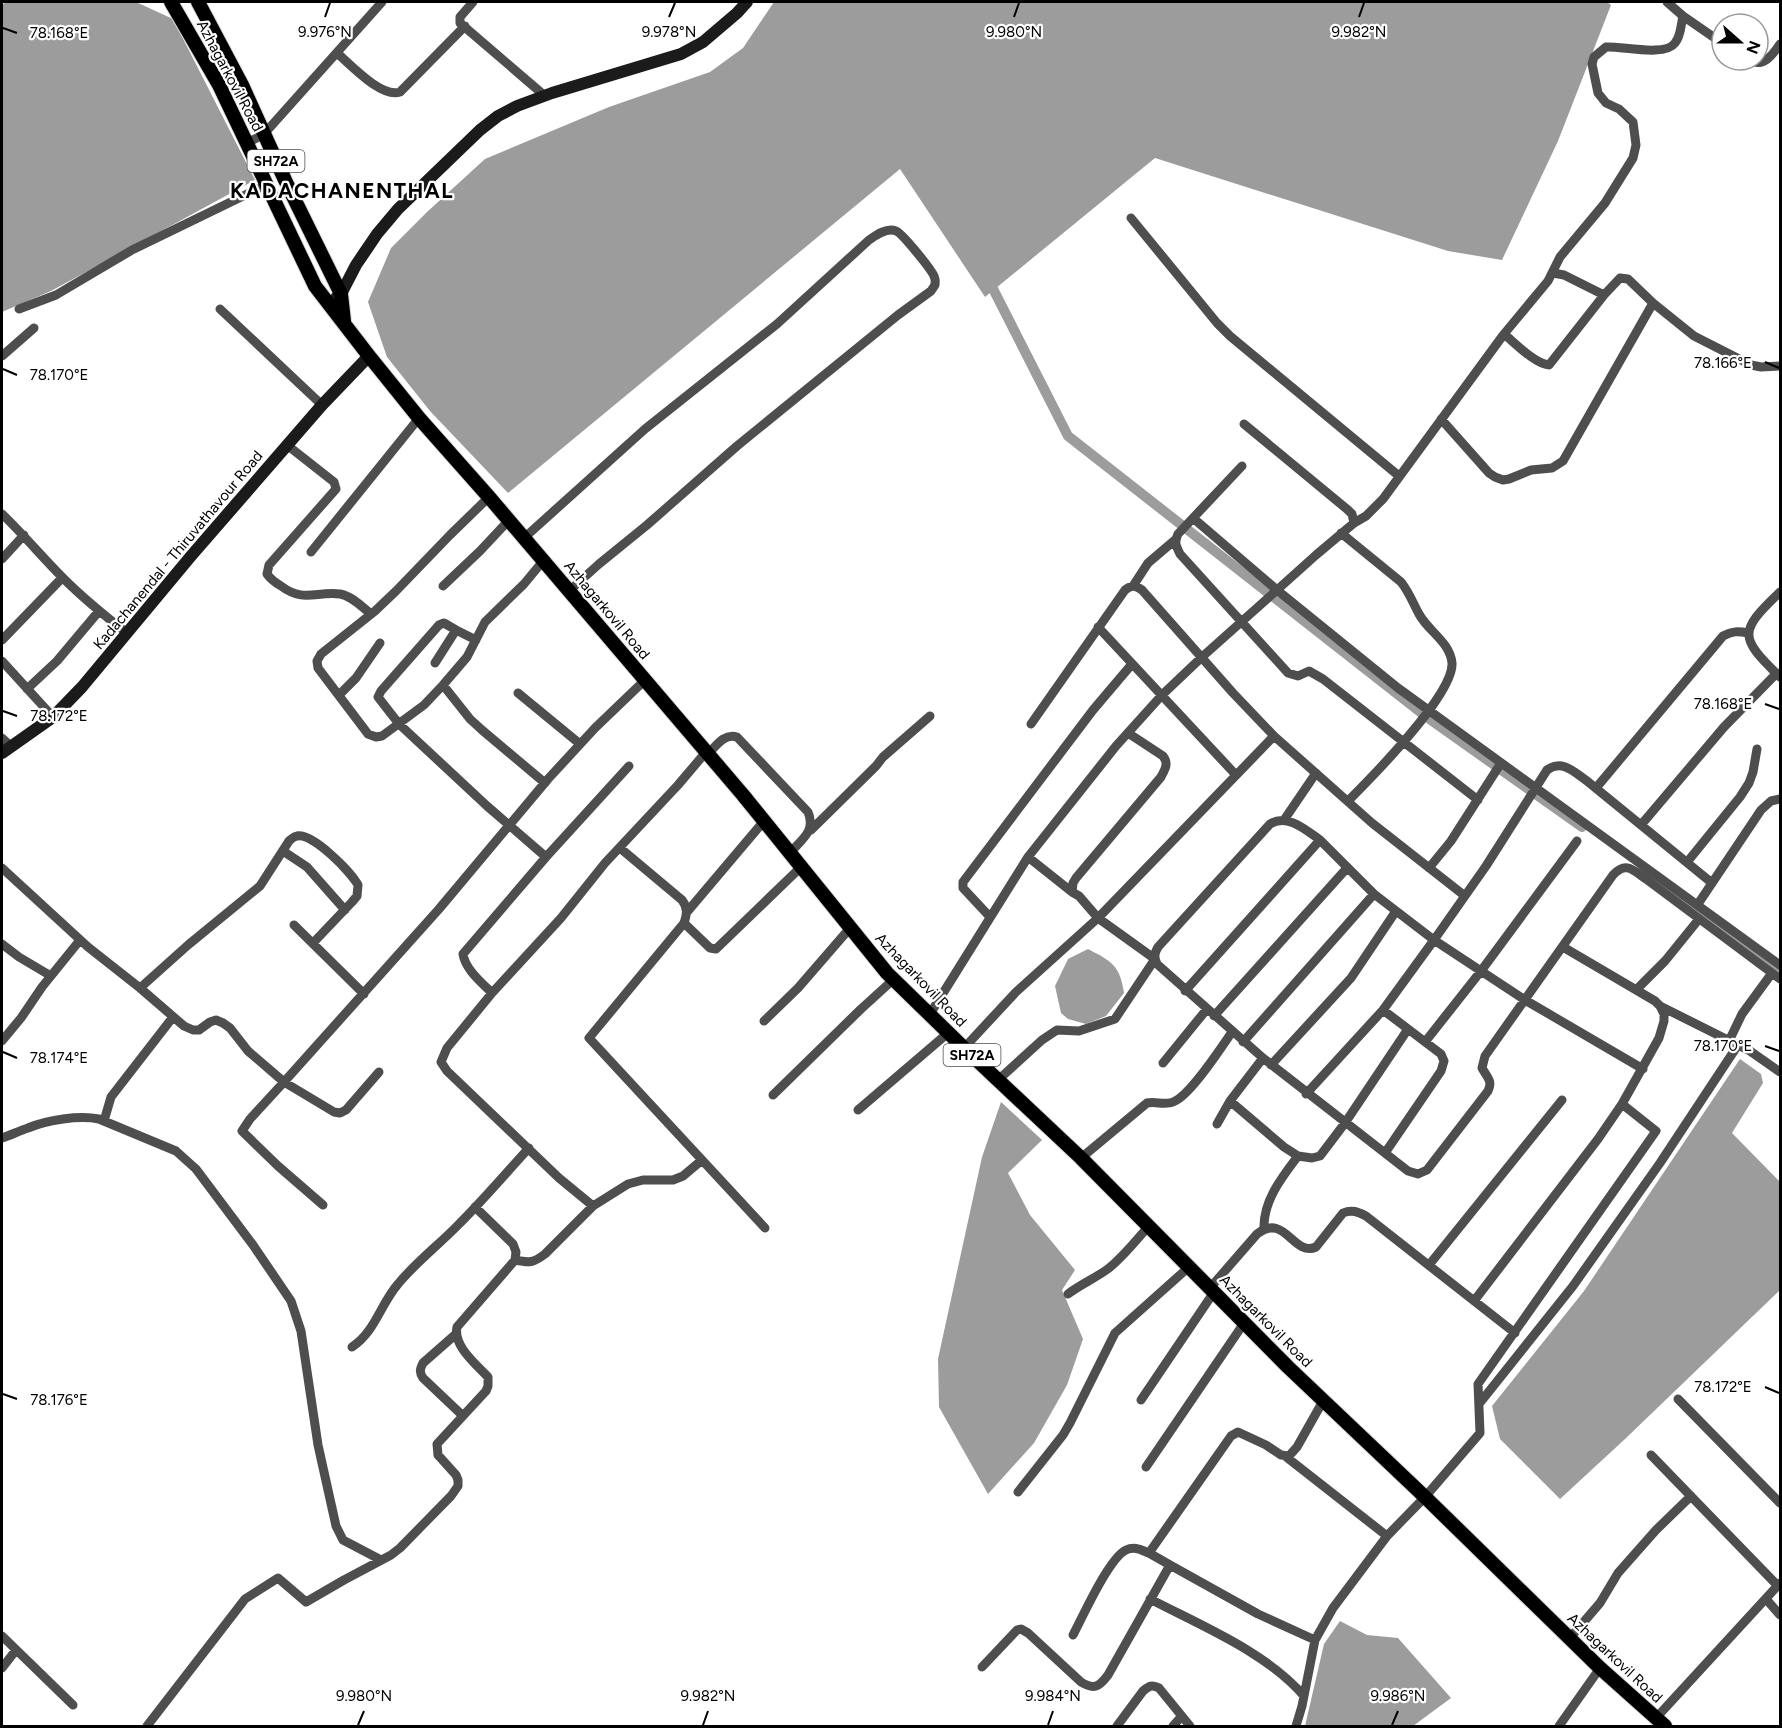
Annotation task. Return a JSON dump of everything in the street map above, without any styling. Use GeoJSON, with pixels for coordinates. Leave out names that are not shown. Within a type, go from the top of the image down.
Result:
{"type":"FeatureCollection","features":[{"type":"Feature","properties":{"kind":"main road","name":"Azhagarkovil Road"},"geometry":{"type":"LineString","coordinates":[[171,2],[219,85],[315,286],[419,418],[707,753],[894,979],[1081,1158],[1323,1401],[1600,1668],[1660,1722]]}},
{"type":"Feature","properties":{"kind":"main road","name":"Azhagarkovil Road"},"geometry":{"type":"LineString","coordinates":[[198,2],[242,85],[341,294],[345,323]]}},
{"type":"Feature","properties":{"kind":"main road"},"geometry":{"type":"LineString","coordinates":[[329,303],[341,294],[377,234],[398,209],[480,130],[498,116],[545,96],[681,54],[703,42],[747,2]]}},
{"type":"Feature","properties":{"kind":"main road","name":"Kadachanendal - Thiruvathavour Road"},"geometry":{"type":"LineString","coordinates":[[7,750],[52,717],[82,687],[191,556],[322,405],[369,356]]}},
{"type":"Feature","properties":{"kind":"street"},"geometry":{"type":"LineString","coordinates":[[247,143],[264,134],[382,2]]}},
{"type":"Feature","properties":{"kind":"street"},"geometry":{"type":"LineString","coordinates":[[473,2],[460,17],[460,23],[545,96]]}},
{"type":"Feature","properties":{"kind":"street"},"geometry":{"type":"LineString","coordinates":[[1668,2],[1683,16],[1710,35]]}},
{"type":"Feature","properties":{"kind":"street"},"geometry":{"type":"LineString","coordinates":[[930,1014],[1028,857],[1128,733],[1162,695],[1202,657],[1341,533],[1376,507],[1504,334],[1548,281],[1565,251],[1605,203],[1633,158],[1636,146],[1633,122],[1619,109],[1606,103],[1598,93],[1592,64],[1594,57],[1606,47],[1654,50],[1670,48],[1676,43],[1683,16]]}},
{"type":"Feature","properties":{"kind":"street"},"geometry":{"type":"LineString","coordinates":[[337,53],[375,85],[394,94],[400,92],[465,26]]}},
{"type":"Feature","properties":{"kind":"street"},"geometry":{"type":"LineString","coordinates":[[1770,56],[1780,44]]}},
{"type":"Feature","properties":{"kind":"street"},"geometry":{"type":"LineString","coordinates":[[19,309],[56,295],[132,250],[266,185]]}},
{"type":"Feature","properties":{"kind":"street"},"geometry":{"type":"LineString","coordinates":[[1131,218],[1230,336],[1398,476]]}},
{"type":"Feature","properties":{"kind":"street"},"geometry":{"type":"LineString","coordinates":[[524,538],[645,429],[777,324],[869,240],[879,233],[890,230],[897,231],[903,237],[933,274],[934,285],[931,291],[898,315],[737,446],[569,591]]}},
{"type":"Feature","properties":{"kind":"street"},"geometry":{"type":"LineString","coordinates":[[1552,273],[1564,275],[1604,295]]}},
{"type":"Feature","properties":{"kind":"street"},"geometry":{"type":"LineString","coordinates":[[1504,334],[1536,360],[1549,365],[1604,295],[1623,277],[1694,336],[1751,364],[1761,367],[1780,366]]}},
{"type":"Feature","properties":{"kind":"street"},"geometry":{"type":"LineString","coordinates":[[1441,418],[1495,477],[1503,480],[1509,479],[1531,470],[1557,466],[1563,461],[1653,303]]}},
{"type":"Feature","properties":{"kind":"street"},"geometry":{"type":"LineString","coordinates":[[220,309],[322,405]]}},
{"type":"Feature","properties":{"kind":"street"},"geometry":{"type":"LineString","coordinates":[[2,356],[34,328]]}},
{"type":"Feature","properties":{"kind":"street"},"geometry":{"type":"LineString","coordinates":[[311,552],[419,418]]}},
{"type":"Feature","properties":{"kind":"street"},"geometry":{"type":"LineString","coordinates":[[1245,424],[1348,510],[1352,514],[1354,524]]}},
{"type":"Feature","properties":{"kind":"street"},"geometry":{"type":"LineString","coordinates":[[287,446],[334,482],[336,489],[269,565],[267,574],[287,591],[296,595],[338,594],[354,600],[371,614]]}},
{"type":"Feature","properties":{"kind":"street"},"geometry":{"type":"LineString","coordinates":[[1133,586],[1148,563],[1177,537],[1242,466]]}},
{"type":"Feature","properties":{"kind":"street"},"geometry":{"type":"LineString","coordinates":[[489,497],[396,591],[321,654],[317,661],[318,668],[368,734],[382,736],[424,705],[466,657],[486,622],[524,584],[543,561]]}},
{"type":"Feature","properties":{"kind":"street"},"geometry":{"type":"LineString","coordinates":[[2,514],[62,578],[127,633]]}},
{"type":"Feature","properties":{"kind":"street"},"geometry":{"type":"LineString","coordinates":[[443,586],[509,520]]}},
{"type":"Feature","properties":{"kind":"street"},"geometry":{"type":"LineString","coordinates":[[1191,521],[1276,592],[1398,688],[1425,714],[1533,792],[1780,962]]}},
{"type":"Feature","properties":{"kind":"street"},"geometry":{"type":"LineString","coordinates":[[1341,533],[1409,591],[1420,616],[1442,641],[1452,664],[1449,676],[1404,742],[1348,801]]}},
{"type":"Feature","properties":{"kind":"street"},"geometry":{"type":"LineString","coordinates":[[2,559],[24,535]]}},
{"type":"Feature","properties":{"kind":"street"},"geometry":{"type":"LineString","coordinates":[[1177,537],[1176,546],[1180,554],[1288,673],[1298,676],[1309,671],[1315,674],[1478,801]]}},
{"type":"Feature","properties":{"kind":"street"},"geometry":{"type":"LineString","coordinates":[[2,640],[62,578]]}},
{"type":"Feature","properties":{"kind":"street"},"geometry":{"type":"LineString","coordinates":[[1031,724],[1125,590],[1133,586],[1142,590],[1274,736],[1372,823],[1465,896]]}},
{"type":"Feature","properties":{"kind":"street"},"geometry":{"type":"LineString","coordinates":[[1641,825],[1724,727],[1779,675],[1766,663],[1751,643],[1748,633],[1750,624],[1760,612],[1779,596]]}},
{"type":"Feature","properties":{"kind":"street"},"geometry":{"type":"LineString","coordinates":[[27,689],[57,661],[99,611]]}},
{"type":"Feature","properties":{"kind":"street"},"geometry":{"type":"LineString","coordinates":[[476,640],[444,623],[439,625],[379,694],[379,701],[399,724],[546,857]]}},
{"type":"Feature","properties":{"kind":"street"},"geometry":{"type":"LineString","coordinates":[[1098,627],[1236,775]]}},
{"type":"Feature","properties":{"kind":"street"},"geometry":{"type":"LineString","coordinates":[[435,663],[456,630]]}},
{"type":"Feature","properties":{"kind":"street"},"geometry":{"type":"LineString","coordinates":[[1596,788],[1723,636],[1736,631],[1748,633]]}},
{"type":"Feature","properties":{"kind":"street"},"geometry":{"type":"LineString","coordinates":[[339,695],[356,678],[380,643]]}},
{"type":"Feature","properties":{"kind":"street"},"geometry":{"type":"LineString","coordinates":[[2,661],[52,717]]}},
{"type":"Feature","properties":{"kind":"street"},"geometry":{"type":"LineString","coordinates":[[990,917],[963,888],[963,882],[1093,710],[1132,664]]}},
{"type":"Feature","properties":{"kind":"street"},"geometry":{"type":"LineString","coordinates":[[323,1205],[242,1131],[250,1119],[364,994],[545,783],[595,728],[645,680]]}},
{"type":"Feature","properties":{"kind":"street"},"geometry":{"type":"LineString","coordinates":[[443,685],[470,719],[545,783]]}},
{"type":"Feature","properties":{"kind":"street"},"geometry":{"type":"LineString","coordinates":[[518,693],[580,744]]}},
{"type":"Feature","properties":{"kind":"street"},"geometry":{"type":"LineString","coordinates":[[790,853],[883,757],[930,716]]}},
{"type":"Feature","properties":{"kind":"street"},"geometry":{"type":"LineString","coordinates":[[1072,892],[1076,878],[1161,777],[1166,767],[1166,760],[1163,756],[1128,733]]}},
{"type":"Feature","properties":{"kind":"street"},"geometry":{"type":"LineString","coordinates":[[964,1048],[1016,992],[1098,918],[1274,736]]}},
{"type":"Feature","properties":{"kind":"street"},"geometry":{"type":"LineString","coordinates":[[593,1206],[559,1178],[447,1071],[441,1062],[447,1048],[492,993],[530,953],[620,848],[707,753],[727,737],[737,737],[808,812],[812,824],[810,830]]}},
{"type":"Feature","properties":{"kind":"street"},"geometry":{"type":"LineString","coordinates":[[2,738],[7,750]]}},
{"type":"Feature","properties":{"kind":"street"},"geometry":{"type":"LineString","coordinates":[[1688,861],[1749,783],[1757,749]]}},
{"type":"Feature","properties":{"kind":"street"},"geometry":{"type":"LineString","coordinates":[[492,993],[468,968],[463,954],[546,857],[629,766]]}},
{"type":"Feature","properties":{"kind":"street"},"geometry":{"type":"LineString","coordinates":[[1306,1094],[1383,1010],[1465,896],[1547,771],[1554,766],[1568,767],[1688,861],[1712,883]]}},
{"type":"Feature","properties":{"kind":"street"},"geometry":{"type":"LineString","coordinates":[[1429,868],[1451,841],[1499,767]]}},
{"type":"Feature","properties":{"kind":"street"},"geometry":{"type":"LineString","coordinates":[[1284,820],[1316,773]]}},
{"type":"Feature","properties":{"kind":"street"},"geometry":{"type":"LineString","coordinates":[[1698,904],[1761,810],[1771,801],[1780,799]]}},
{"type":"Feature","properties":{"kind":"street"},"geometry":{"type":"LineString","coordinates":[[1643,1069],[1526,1000],[1434,940],[1374,894],[1320,840],[1297,824],[1284,820],[1276,820],[1270,824],[1158,947],[1155,954],[1157,964],[1243,1042],[1306,1094],[1408,1171],[1418,1174],[1427,1170],[1488,1091],[1491,1086],[1490,1080],[1482,1068],[1485,1056],[1526,1000],[1619,868],[1624,867],[1646,879],[1780,979]]}},
{"type":"Feature","properties":{"kind":"street"},"geometry":{"type":"LineString","coordinates":[[764,821],[687,912],[684,923],[589,1038],[765,1228]]}},
{"type":"Feature","properties":{"kind":"street"},"geometry":{"type":"LineString","coordinates":[[140,988],[260,886],[293,837],[298,836],[303,836],[322,847],[358,885],[357,896],[313,943]]}},
{"type":"Feature","properties":{"kind":"street"},"geometry":{"type":"LineString","coordinates":[[1185,991],[1320,840]]}},
{"type":"Feature","properties":{"kind":"street"},"geometry":{"type":"LineString","coordinates":[[1425,1042],[1481,971],[1577,841]]}},
{"type":"Feature","properties":{"kind":"street"},"geometry":{"type":"LineString","coordinates":[[620,848],[682,900],[687,912]]}},
{"type":"Feature","properties":{"kind":"street"},"geometry":{"type":"LineString","coordinates":[[283,851],[307,867],[345,910]]}},
{"type":"Feature","properties":{"kind":"street"},"geometry":{"type":"LineString","coordinates":[[1028,857],[1079,896],[1098,918],[1155,959]]}},
{"type":"Feature","properties":{"kind":"street"},"geometry":{"type":"LineString","coordinates":[[684,923],[710,948],[716,949],[801,867]]}},
{"type":"Feature","properties":{"kind":"street"},"geometry":{"type":"LineString","coordinates":[[2,868],[80,939],[184,1026],[199,1030],[216,1020],[224,1023],[248,1051],[284,1082],[328,1109],[340,1113],[346,1110],[379,1072]]}},
{"type":"Feature","properties":{"kind":"street"},"geometry":{"type":"LineString","coordinates":[[1163,1063],[1347,868]]}},
{"type":"Feature","properties":{"kind":"street"},"geometry":{"type":"LineString","coordinates":[[1243,1042],[1374,894]]}},
{"type":"Feature","properties":{"kind":"street"},"geometry":{"type":"LineString","coordinates":[[1271,1065],[1351,978],[1396,911]]}},
{"type":"Feature","properties":{"kind":"street"},"geometry":{"type":"LineString","coordinates":[[1636,990],[1665,961],[1699,919]]}},
{"type":"Feature","properties":{"kind":"street"},"geometry":{"type":"LineString","coordinates":[[294,925],[364,994]]}},
{"type":"Feature","properties":{"kind":"street"},"geometry":{"type":"LineString","coordinates":[[764,1021],[798,988],[850,928]]}},
{"type":"Feature","properties":{"kind":"street"},"geometry":{"type":"LineString","coordinates":[[2,1041],[80,939]]}},
{"type":"Feature","properties":{"kind":"street"},"geometry":{"type":"LineString","coordinates":[[2,944],[19,957],[51,975]]}},
{"type":"Feature","properties":{"kind":"street"},"geometry":{"type":"LineString","coordinates":[[1474,1301],[1622,1104],[1659,1038],[1664,1022],[1664,1014],[1655,1000],[1563,947]]}},
{"type":"Feature","properties":{"kind":"street"},"geometry":{"type":"LineString","coordinates":[[998,1080],[1042,1040],[1057,1030],[1079,1031],[1115,1019],[1155,959]]}},
{"type":"Feature","properties":{"kind":"street"},"geometry":{"type":"LineString","coordinates":[[1479,1404],[1573,1286],[1660,1163],[1734,1043],[1742,1014],[1772,973]]}},
{"type":"Feature","properties":{"kind":"street"},"geometry":{"type":"LineString","coordinates":[[773,1095],[894,979]]}},
{"type":"Feature","properties":{"kind":"street"},"geometry":{"type":"LineString","coordinates":[[1660,1006],[1750,1051],[1780,1072]]}},
{"type":"Feature","properties":{"kind":"street"},"geometry":{"type":"LineString","coordinates":[[1383,1010],[1441,1054],[1444,1061],[1441,1071],[1385,1153]]}},
{"type":"Feature","properties":{"kind":"street"},"geometry":{"type":"LineString","coordinates":[[104,1121],[111,1097],[173,1017]]}},
{"type":"Feature","properties":{"kind":"street"},"geometry":{"type":"LineString","coordinates":[[1230,1101],[1284,1147],[1298,1156],[1312,1158],[1320,1156],[1408,1029]]}},
{"type":"Feature","properties":{"kind":"street"},"geometry":{"type":"LineString","coordinates":[[1081,1158],[1147,1103],[1176,1101],[1188,1091],[1232,1032]]}},
{"type":"Feature","properties":{"kind":"street"},"geometry":{"type":"LineString","coordinates":[[858,1110],[948,1033]]}},
{"type":"Feature","properties":{"kind":"street"},"geometry":{"type":"LineString","coordinates":[[1217,1124],[1230,1101],[1263,1058]]}},
{"type":"Feature","properties":{"kind":"street"},"geometry":{"type":"LineString","coordinates":[[1429,1265],[1562,1100]]}},
{"type":"Feature","properties":{"kind":"street"},"geometry":{"type":"LineString","coordinates":[[1296,1726],[1315,1640],[1333,1608],[1387,1536],[1425,1497],[1480,1433],[1478,1384],[1656,1131],[1622,1104]]}},
{"type":"Feature","properties":{"kind":"street"},"geometry":{"type":"LineString","coordinates":[[2,1138],[30,1127],[74,1117],[88,1117],[104,1121],[176,1151],[196,1169],[253,1245],[291,1301],[301,1331],[318,1445],[336,1526],[343,1540],[378,1562]]}},
{"type":"Feature","properties":{"kind":"street"},"geometry":{"type":"LineString","coordinates":[[352,1347],[370,1331],[384,1303],[398,1284],[475,1207],[529,1148]]}},
{"type":"Feature","properties":{"kind":"street"},"geometry":{"type":"LineString","coordinates":[[1264,1229],[1268,1203],[1298,1156]]}},
{"type":"Feature","properties":{"kind":"street"},"geometry":{"type":"LineString","coordinates":[[515,1260],[529,1263],[536,1261],[593,1206],[628,1184],[643,1180],[673,1180],[683,1176],[702,1160]]}},
{"type":"Feature","properties":{"kind":"street"},"geometry":{"type":"LineString","coordinates":[[147,1726],[245,1599],[278,1578],[306,1602],[400,1548],[451,1497],[458,1486],[456,1475],[438,1455],[437,1444],[486,1391],[489,1381],[458,1343],[457,1327],[515,1260],[516,1252],[513,1244],[475,1207]]}},
{"type":"Feature","properties":{"kind":"street"},"geometry":{"type":"LineString","coordinates":[[1141,1400],[1212,1290],[1257,1234],[1271,1227],[1279,1229],[1306,1248],[1311,1249],[1317,1247],[1343,1213],[1348,1211],[1356,1211],[1366,1216],[1515,1333]]}},
{"type":"Feature","properties":{"kind":"street"},"geometry":{"type":"LineString","coordinates":[[1068,1294],[1118,1260],[1149,1226]]}},
{"type":"Feature","properties":{"kind":"street"},"geometry":{"type":"LineString","coordinates":[[1018,1492],[1063,1435],[1115,1333],[1189,1267]]}},
{"type":"Feature","properties":{"kind":"street"},"geometry":{"type":"LineString","coordinates":[[1146,1467],[1244,1323]]}},
{"type":"Feature","properties":{"kind":"street"},"geometry":{"type":"LineString","coordinates":[[456,1334],[423,1363],[420,1374],[462,1415]]}},
{"type":"Feature","properties":{"kind":"street"},"geometry":{"type":"LineString","coordinates":[[1678,1399],[1780,1503]]}},
{"type":"Feature","properties":{"kind":"street"},"geometry":{"type":"LineString","coordinates":[[1285,1456],[1294,1452],[1323,1401]]}},
{"type":"Feature","properties":{"kind":"street"},"geometry":{"type":"LineString","coordinates":[[1149,1552],[1225,1443],[1238,1432],[1285,1456],[1387,1536]]}},
{"type":"Feature","properties":{"kind":"street"},"geometry":{"type":"LineString","coordinates":[[1651,1455],[1779,1584],[1660,1722]]}},
{"type":"Feature","properties":{"kind":"street"},"geometry":{"type":"LineString","coordinates":[[1569,1638],[1600,1603],[1618,1573],[1656,1530],[1691,1496]]}},
{"type":"Feature","properties":{"kind":"street"},"geometry":{"type":"LineString","coordinates":[[1073,1635],[1114,1559],[1126,1550],[1135,1548],[1149,1552],[1258,1614],[1315,1640]]}},
{"type":"Feature","properties":{"kind":"street"},"geometry":{"type":"LineString","coordinates":[[982,1667],[1017,1630],[1021,1629],[1081,1682],[1089,1687],[1096,1687],[1108,1675],[1170,1565]]}},
{"type":"Feature","properties":{"kind":"street"},"geometry":{"type":"LineString","coordinates":[[1150,1599],[1251,1653],[1294,1685],[1304,1696]]}},
{"type":"Feature","properties":{"kind":"street"},"geometry":{"type":"LineString","coordinates":[[1766,1599],[1780,1615]]}},
{"type":"Feature","properties":{"kind":"street"},"geometry":{"type":"LineString","coordinates":[[2,1636],[73,1706]]}},
{"type":"Feature","properties":{"kind":"street"},"geometry":{"type":"LineString","coordinates":[[2,1668],[16,1650]]}},
{"type":"Feature","properties":{"kind":"street"},"geometry":{"type":"LineString","coordinates":[[1559,1726],[1600,1668]]}},
{"type":"Feature","properties":{"kind":"street"},"geometry":{"type":"LineString","coordinates":[[1117,1726],[1143,1691],[1153,1685],[1159,1688],[1190,1726]]}},
{"type":"Feature","properties":{"kind":"street"},"geometry":{"type":"LineString","coordinates":[[1173,1726],[1181,1717]]}},
{"type":"Feature","properties":{"kind":"shaded area"},"geometry":{"type":"Polygon","coordinates":[[[6,2],[136,2],[173,19],[255,180],[51,291],[2,312],[2,5],[6,2]]]}},
{"type":"Feature","properties":{"kind":"shaded area"},"geometry":{"type":"Polygon","coordinates":[[[774,2],[1607,2],[1611,5],[1558,141],[1502,260],[1448,251],[1155,158],[985,297],[900,169],[508,493],[430,411],[387,357],[368,302],[391,248],[485,159],[609,107],[710,72],[743,48],[774,2]]]}},
{"type":"Feature","properties":{"kind":"shaded area"},"geometry":{"type":"Polygon","coordinates":[[[1088,949],[1113,965],[1120,976],[1124,993],[1106,1016],[1086,1024],[1068,1019],[1061,1013],[1055,986],[1068,959],[1088,949]]]}},
{"type":"Feature","properties":{"kind":"shaded area"},"geometry":{"type":"Polygon","coordinates":[[[1740,1059],[1761,1074],[1763,1083],[1732,1133],[1780,1182],[1780,1290],[1560,1499],[1500,1439],[1492,1406],[1584,1291],[1740,1059]]]}},
{"type":"Feature","properties":{"kind":"shaded area"},"geometry":{"type":"Polygon","coordinates":[[[1001,1102],[1042,1140],[1008,1173],[1030,1215],[1075,1270],[1062,1290],[1083,1339],[1067,1385],[1034,1443],[988,1494],[939,1407],[938,1359],[982,1157],[1001,1102]]]}},
{"type":"Feature","properties":{"kind":"shaded area"},"geometry":{"type":"Polygon","coordinates":[[[1340,1621],[1367,1635],[1398,1638],[1451,1698],[1413,1726],[1305,1726],[1324,1644],[1340,1621]]]}},
{"type":"Feature","properties":{"kind":"waterway"},"geometry":{"type":"LineString","coordinates":[[987,277],[1068,436],[1428,718],[1582,827]]}},
{"type":"Feature","properties":{"kind":"waterway"},"geometry":{"type":"LineString","coordinates":[[1643,871],[1780,972]]}},
{"type":"Feature","properties":{"kind":"district","name":"KADACHANENTHAL"},"geometry":{"type":"Point","coordinates":[342,190]}}]}
